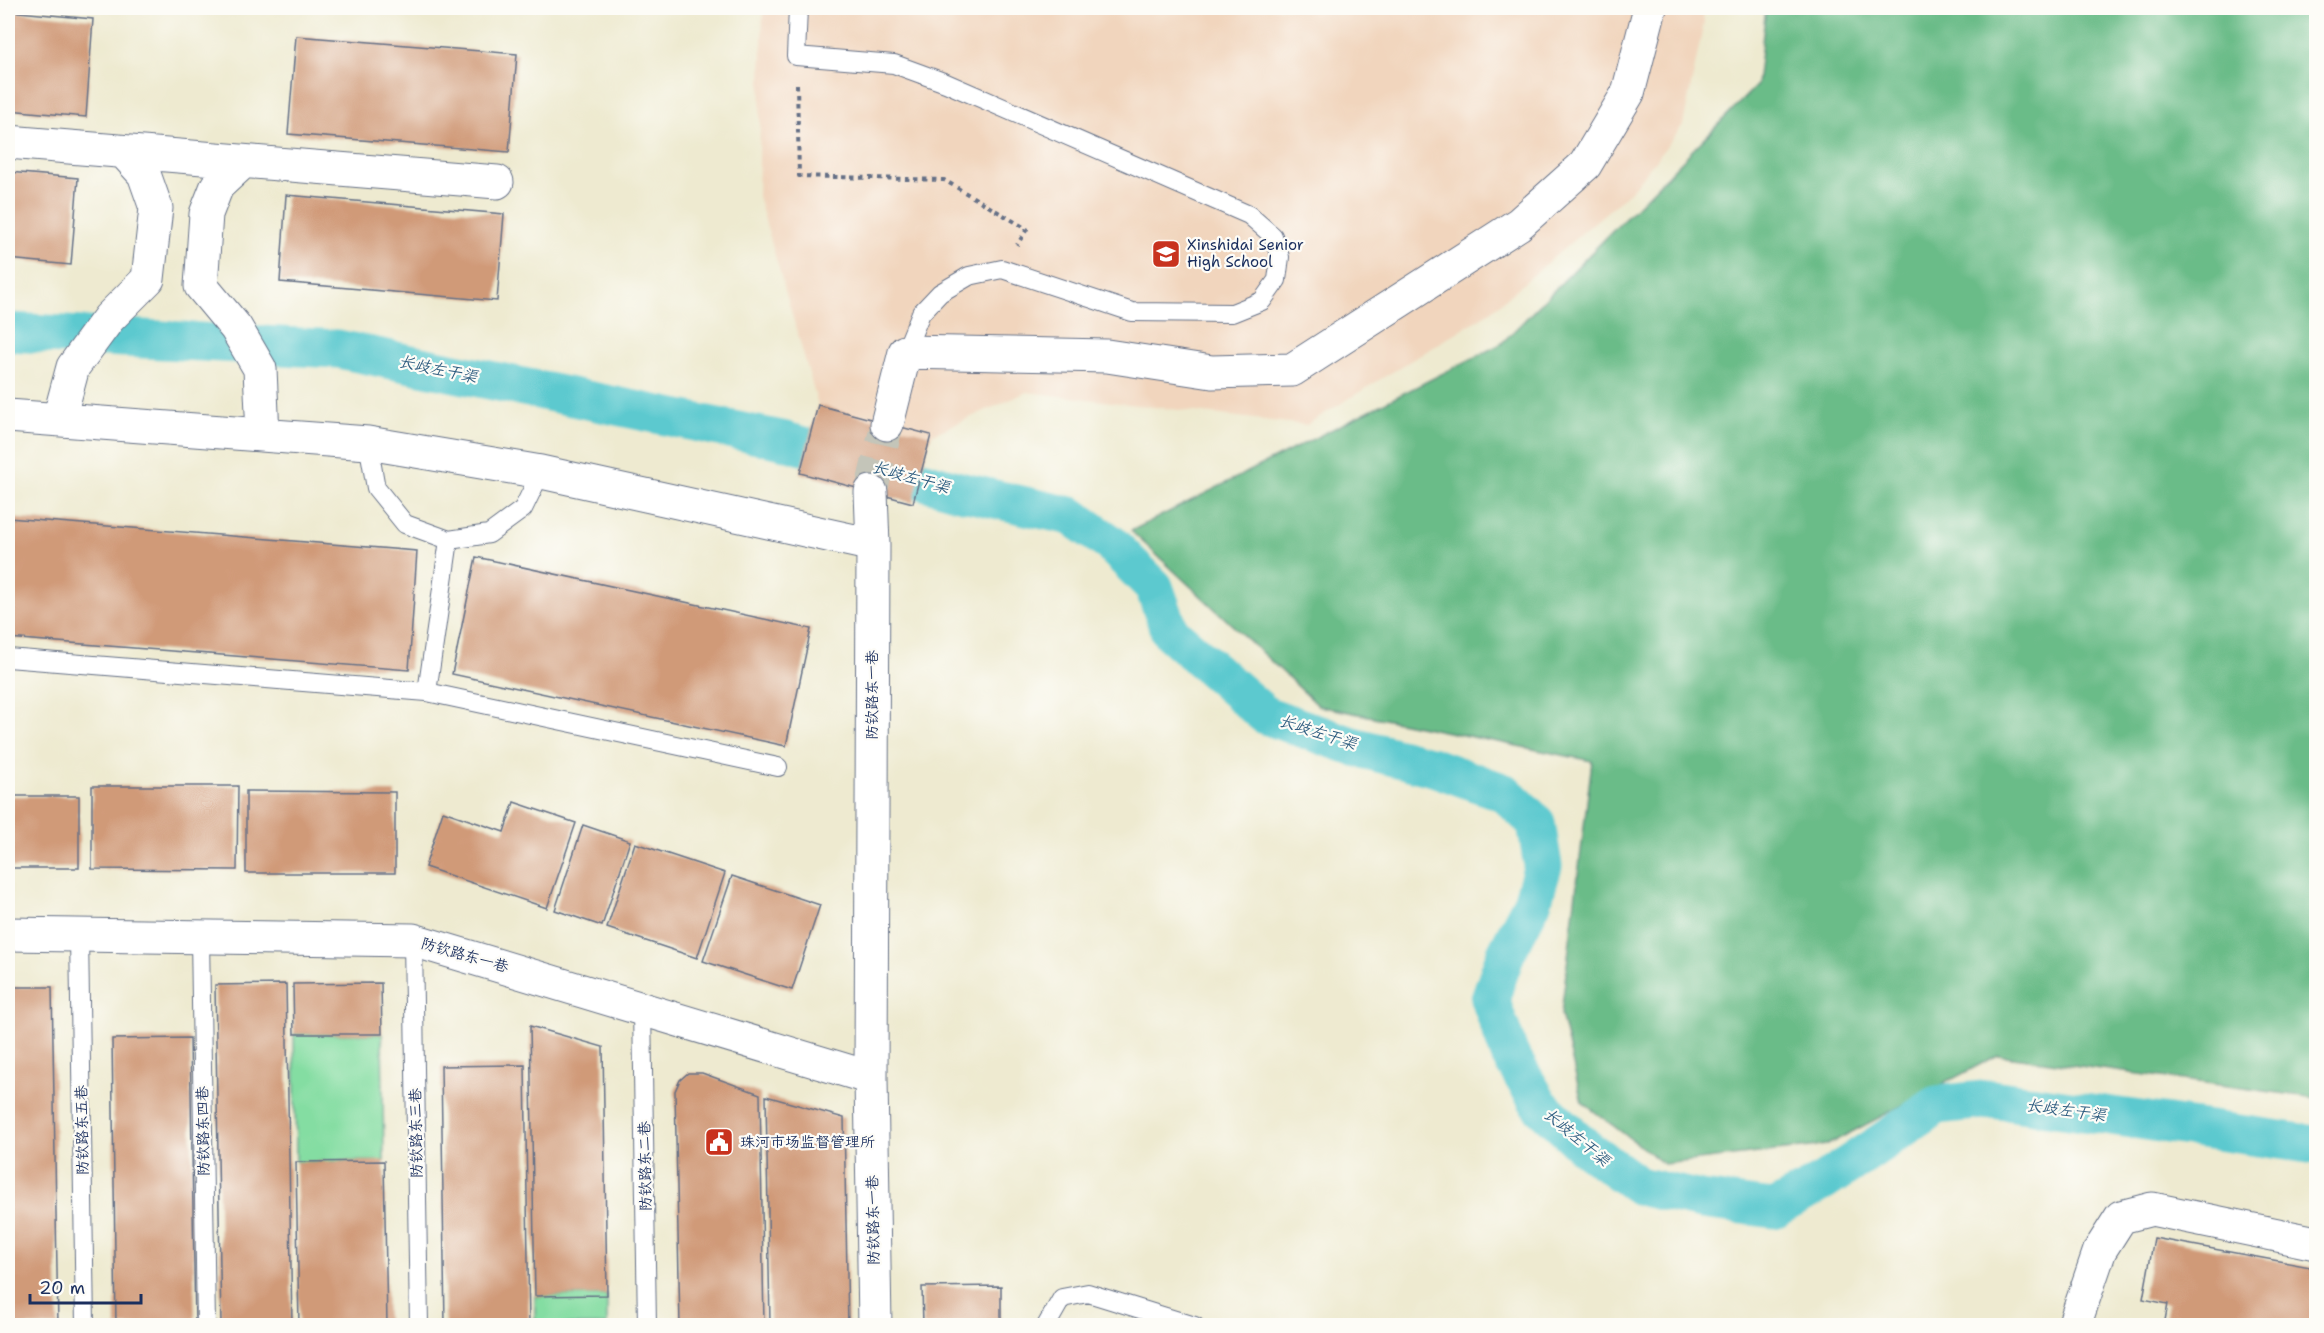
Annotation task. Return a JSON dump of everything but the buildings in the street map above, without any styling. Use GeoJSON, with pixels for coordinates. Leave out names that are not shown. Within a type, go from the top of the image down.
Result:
{"type":"FeatureCollection","features":[{"type":"Feature","properties":{"kind":"street"},"geometry":{"type":"LineString","coordinates":[[887,424],[905,352],[1107,356],[1212,372],[1292,370],[1519,224],[1585,165],[1628,93],[1650,8]]}},
{"type":"Feature","properties":{"kind":"street"},"geometry":{"type":"LineString","coordinates":[[8,142],[497,182]]}},
{"type":"Feature","properties":{"kind":"street"},"geometry":{"type":"LineString","coordinates":[[58,419],[73,367],[109,318],[148,279],[156,208],[144,174],[124,152]]}},
{"type":"Feature","properties":{"kind":"street"},"geometry":{"type":"LineString","coordinates":[[243,162],[217,186],[206,214],[201,286],[236,328],[260,369],[263,435]]}},
{"type":"Feature","properties":{"kind":"street"},"geometry":{"type":"LineString","coordinates":[[8,416],[368,443],[541,472],[873,546]]}},
{"type":"Feature","properties":{"kind":"street","name":"防钦路东一巷"},"geometry":{"type":"LineString","coordinates":[[871,492],[873,546],[871,1078],[876,1326]]}},
{"type":"Feature","properties":{"kind":"street","name":"防钦路东一巷"},"geometry":{"type":"LineString","coordinates":[[8,934],[413,940],[642,1007],[871,1078]]}},
{"type":"Feature","properties":{"kind":"street"},"geometry":{"type":"LineString","coordinates":[[2074,1326],[2100,1250],[2121,1217],[2151,1209],[2316,1243]]}},
{"type":"Feature","properties":{"kind":"lane"},"geometry":{"type":"LineString","coordinates":[[798,8],[796,56],[894,64],[946,83],[1249,215],[1273,236],[1280,257],[1277,280],[1262,301],[1232,313],[1132,312],[1002,269],[969,276],[940,293],[921,313],[905,352]]}},
{"type":"Feature","properties":{"kind":"lane"},"geometry":{"type":"LineString","coordinates":[[368,443],[376,488],[405,524],[449,540],[489,534],[523,509],[541,472]]}},
{"type":"Feature","properties":{"kind":"lane"},"geometry":{"type":"LineString","coordinates":[[427,692],[449,540]]}},
{"type":"Feature","properties":{"kind":"lane"},"geometry":{"type":"LineString","coordinates":[[8,658],[427,692],[778,766]]}},
{"type":"Feature","properties":{"kind":"lane","name":"防钦路东五巷"},"geometry":{"type":"LineString","coordinates":[[79,935],[85,1326]]}},
{"type":"Feature","properties":{"kind":"lane","name":"防钦路东四巷"},"geometry":{"type":"LineString","coordinates":[[200,936],[206,1326]]}},
{"type":"Feature","properties":{"kind":"lane","name":"防钦路东三巷"},"geometry":{"type":"LineString","coordinates":[[413,940],[419,1326]]}},
{"type":"Feature","properties":{"kind":"lane","name":"防钦路东二巷"},"geometry":{"type":"LineString","coordinates":[[642,1007],[647,1326]]}},
{"type":"Feature","properties":{"kind":"lane"},"geometry":{"type":"LineString","coordinates":[[1046,1326],[1062,1298],[1088,1293],[1195,1326]]}},
{"type":"Feature","properties":{"kind":"path"},"geometry":{"type":"LineString","coordinates":[[796,56],[799,176],[944,180],[1027,229],[1002,269]]}},
{"type":"Feature","properties":{"kind":"shaded area","name":"Xinshidai Senior High School"},"geometry":{"type":"Polygon","coordinates":[[[763,8],[1702,8],[1704,22],[1683,125],[1631,191],[1490,312],[1306,425],[1027,392],[931,435],[913,503],[800,473],[818,405],[758,196],[763,8]]]}},
{"type":"Feature","properties":{"kind":"green space"},"geometry":{"type":"Polygon","coordinates":[[[1766,8],[2316,8],[2316,1098],[1998,1055],[1827,1145],[1664,1164],[1582,1102],[1561,1014],[1592,761],[1319,706],[1131,531],[1501,344],[1757,85],[1766,8]]]}},
{"type":"Feature","properties":{"kind":"green space"},"geometry":{"type":"Polygon","coordinates":[[[294,1034],[382,1034],[384,1161],[296,1162],[294,1034]]]}},
{"type":"Feature","properties":{"kind":"green space"},"geometry":{"type":"Polygon","coordinates":[[[607,1295],[607,1325],[535,1325],[535,1296],[607,1295]]]}},
{"type":"Feature","properties":{"kind":"waterway","name":"长歧左干渠"},"geometry":{"type":"LineString","coordinates":[[8,332],[338,349],[782,440],[959,491],[1071,516],[1110,543],[1154,587],[1170,632],[1265,715],[1352,746],[1433,767],[1505,793],[1536,823],[1543,866],[1532,903],[1506,953],[1490,999],[1510,1055],[1540,1105],[1586,1148],[1639,1186],[1701,1200],[1774,1209],[1823,1182],[1937,1105],[1992,1099],[2316,1145]]}},
{"type":"Feature","properties":{"kind":"tunnel"},"geometry":{"type":"LineString","coordinates":[[871,492],[887,424]]}},
{"type":"Feature","properties":{"kind":"place","name":"Xinshidai Senior High School"},"geometry":{"type":"Point","coordinates":[1166,254]}},
{"type":"Feature","properties":{"kind":"place","name":"珠河市场监督管理所"},"geometry":{"type":"Point","coordinates":[719,1142]}}]}
